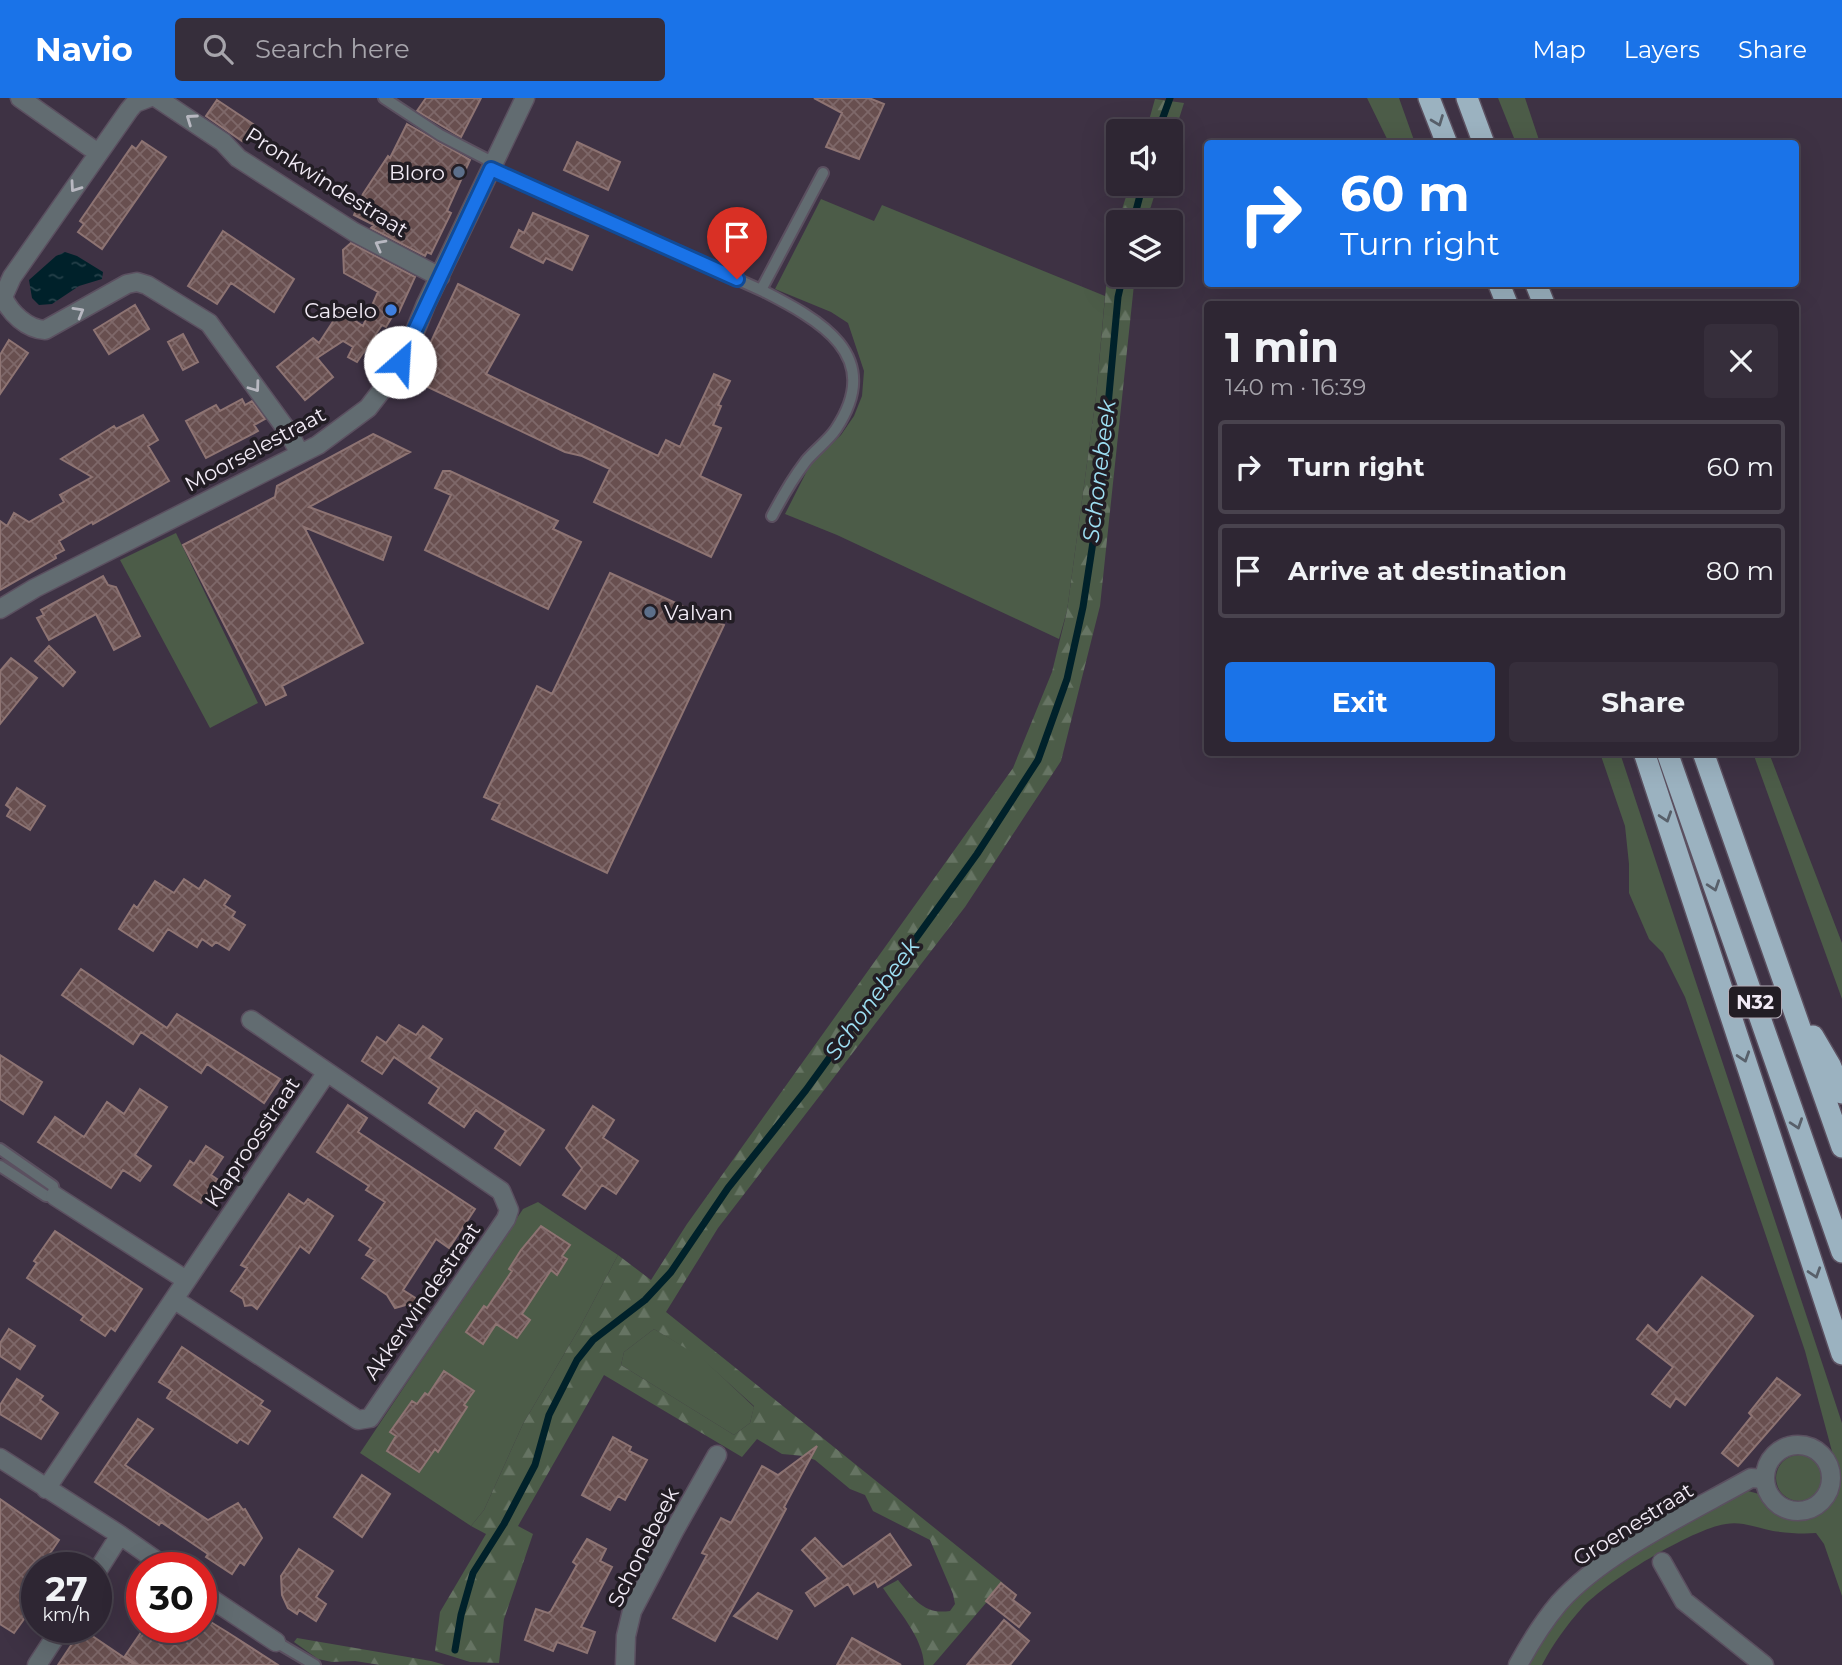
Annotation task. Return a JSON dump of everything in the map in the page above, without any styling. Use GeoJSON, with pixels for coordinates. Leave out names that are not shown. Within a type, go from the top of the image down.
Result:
{"type":"FeatureCollection","features":[{"type":"Feature","properties":{"kind":"highway"},"geometry":{"type":"LineString","coordinates":[[1429,98],[1445,140]]}},
{"type":"Feature","properties":{"kind":"highway"},"geometry":{"type":"LineString","coordinates":[[1467,98],[1483,140]]}},
{"type":"Feature","properties":{"kind":"highway"},"geometry":{"type":"LineString","coordinates":[[1645,756],[1842,1354]]}},
{"type":"Feature","properties":{"kind":"highway","name":"N32"},"geometry":{"type":"LineString","coordinates":[[1668,756],[1842,1252]]}},
{"type":"Feature","properties":{"kind":"highway","name":"N32"},"geometry":{"type":"LineString","coordinates":[[1704,756],[1842,1147]]}},
{"type":"Feature","properties":{"kind":"highway"},"geometry":{"type":"LineString","coordinates":[[1788,995],[1830,1065],[1842,1093]]}},
{"type":"Feature","properties":{"kind":"street"},"geometry":{"type":"LineString","coordinates":[[20,98],[98,153]]}},
{"type":"Feature","properties":{"kind":"street"},"geometry":{"type":"LineString","coordinates":[[148,98],[135,103],[98,153],[12,277],[2,297],[13,313],[35,329],[45,330],[127,284],[137,282],[147,285],[209,323],[289,433],[300,454]]}},
{"type":"Feature","properties":{"kind":"street","name":"Pronkwindestraat"},"geometry":{"type":"LineString","coordinates":[[157,98],[223,142],[238,158],[354,232],[440,277]]}},
{"type":"Feature","properties":{"kind":"street","name":"Moorselestraat"},"geometry":{"type":"LineString","coordinates":[[0,610],[35,588],[300,454],[337,433],[368,408],[398,367],[525,98]]}},
{"type":"Feature","properties":{"kind":"street","name":"Klaproosstraat"},"geometry":{"type":"LineString","coordinates":[[46,1489],[327,1072],[251,1020]]}},
{"type":"Feature","properties":{"kind":"street","name":"Akkerwindestraat"},"geometry":{"type":"LineString","coordinates":[[175,1300],[358,1420],[363,1420],[370,1418],[506,1219],[509,1204],[501,1191],[327,1072]]}},
{"type":"Feature","properties":{"kind":"street"},"geometry":{"type":"LineString","coordinates":[[55,1196],[186,1280]]}},
{"type":"Feature","properties":{"kind":"street","name":"Schonebeek"},"geometry":{"type":"LineString","coordinates":[[625,1665],[626,1636],[632,1611],[718,1455]]}},
{"type":"Feature","properties":{"kind":"street"},"geometry":{"type":"LineString","coordinates":[[0,1458],[144,1552]]}},
{"type":"Feature","properties":{"kind":"street","name":"Groenestraat"},"geometry":{"type":"LineString","coordinates":[[1518,1665],[1548,1616],[1589,1575],[1633,1546],[1751,1478],[1765,1479]]}},
{"type":"Feature","properties":{"kind":"street"},"geometry":{"type":"LineString","coordinates":[[109,1552],[120,1535]]}},
{"type":"Feature","properties":{"kind":"street"},"geometry":{"type":"LineString","coordinates":[[1662,1562],[1684,1601],[1764,1665]]}},
{"type":"Feature","properties":{"kind":"street"},"geometry":{"type":"LineString","coordinates":[[217,1603],[276,1642]]}},
{"type":"Feature","properties":{"kind":"street"},"geometry":{"type":"LineString","coordinates":[[37,1665],[51,1643]]}},
{"type":"Feature","properties":{"kind":"lane"},"geometry":{"type":"LineString","coordinates":[[384,98],[492,166],[761,290],[794,307],[834,334],[852,363],[853,395],[835,430],[806,461],[772,516]]}},
{"type":"Feature","properties":{"kind":"lane"},"geometry":{"type":"LineString","coordinates":[[761,290],[823,173]]}},
{"type":"Feature","properties":{"kind":"lane"},"geometry":{"type":"LineString","coordinates":[[0,1149],[53,1186],[55,1196],[46,1196],[0,1167]]}},
{"type":"Feature","properties":{"kind":"lane"},"geometry":{"type":"LineString","coordinates":[[276,1642],[315,1665]]}},
{"type":"Feature","properties":{"kind":"green space"},"geometry":{"type":"Polygon","coordinates":[[[1367,98],[1399,98],[1414,140],[1388,140],[1367,98]]]}},
{"type":"Feature","properties":{"kind":"green space"},"geometry":{"type":"Polygon","coordinates":[[[1498,98],[1525,98],[1539,140],[1515,140],[1498,98]]]}},
{"type":"Feature","properties":{"kind":"green space"},"geometry":{"type":"Polygon","coordinates":[[[1155,99],[1184,103],[1179,119],[1149,119],[1155,99]]]}},
{"type":"Feature","properties":{"kind":"green space"},"geometry":{"type":"Polygon","coordinates":[[[1126,196],[1154,196],[1150,210],[1122,210],[1126,196]]]}},
{"type":"Feature","properties":{"kind":"green space"},"geometry":{"type":"Polygon","coordinates":[[[821,199],[874,221],[882,205],[1105,296],[1096,397],[1067,611],[1059,639],[837,535],[785,514],[811,463],[841,435],[854,416],[862,396],[864,371],[848,323],[831,312],[775,289],[821,199]]]}},
{"type":"Feature","properties":{"kind":"green space"},"geometry":{"type":"Polygon","coordinates":[[[1106,287],[1134,287],[1100,606],[1061,761],[965,907],[718,1228],[666,1312],[1003,1583],[933,1665],[924,1665],[915,1634],[883,1588],[898,1580],[926,1608],[941,1612],[950,1611],[955,1604],[953,1594],[930,1540],[873,1511],[865,1495],[850,1489],[815,1460],[782,1454],[757,1439],[742,1457],[604,1375],[518,1526],[533,1534],[504,1619],[499,1663],[470,1662],[435,1651],[440,1612],[486,1534],[471,1526],[484,1510],[523,1424],[580,1327],[618,1255],[651,1280],[687,1224],[1013,768],[1052,672],[1067,611],[1096,397],[1106,287]],[[654,1329],[624,1352],[621,1365],[734,1435],[750,1423],[754,1406],[700,1357],[654,1329]]]}},
{"type":"Feature","properties":{"kind":"green space"},"geometry":{"type":"Polygon","coordinates":[[[176,533],[258,703],[210,728],[120,560],[176,533]]]}},
{"type":"Feature","properties":{"kind":"green space"},"geometry":{"type":"Polygon","coordinates":[[[1601,756],[1621,756],[1842,1423],[1842,1596],[1824,1544],[1816,1533],[1773,1531],[1744,1524],[1726,1524],[1671,1546],[1629,1571],[1582,1608],[1555,1642],[1542,1665],[1523,1665],[1565,1604],[1635,1550],[1735,1492],[1759,1494],[1773,1510],[1790,1518],[1811,1515],[1825,1507],[1834,1497],[1837,1470],[1805,1351],[1685,997],[1663,953],[1649,939],[1629,893],[1625,826],[1601,756]]]}},
{"type":"Feature","properties":{"kind":"green space"},"geometry":{"type":"Polygon","coordinates":[[[1754,756],[1770,756],[1842,943],[1842,999],[1754,756]]]}},
{"type":"Feature","properties":{"kind":"green space"},"geometry":{"type":"Polygon","coordinates":[[[538,1202],[618,1255],[580,1327],[523,1424],[484,1510],[471,1526],[360,1453],[523,1209],[538,1202]]]}},
{"type":"Feature","properties":{"kind":"green space"},"geometry":{"type":"Polygon","coordinates":[[[654,1329],[700,1356],[754,1407],[750,1423],[734,1435],[621,1365],[624,1352],[654,1329]]]}},
{"type":"Feature","properties":{"kind":"green space"},"geometry":{"type":"Polygon","coordinates":[[[1799,1455],[1816,1461],[1822,1478],[1816,1495],[1799,1501],[1782,1495],[1776,1478],[1782,1461],[1799,1455]]]}},
{"type":"Feature","properties":{"kind":"green space"},"geometry":{"type":"Polygon","coordinates":[[[297,1638],[445,1665],[332,1662],[318,1659],[294,1642],[297,1638]]]}},
{"type":"Feature","properties":{"kind":"water"},"geometry":{"type":"Polygon","coordinates":[[[65,252],[103,272],[102,279],[79,286],[52,304],[39,305],[32,298],[29,280],[56,256],[65,252]]]}},
{"type":"Feature","properties":{"kind":"building"},"geometry":{"type":"Polygon","coordinates":[[[426,98],[481,98],[461,137],[417,111],[426,98]]]}},
{"type":"Feature","properties":{"kind":"building"},"geometry":{"type":"Polygon","coordinates":[[[814,98],[869,98],[884,104],[859,159],[826,147],[842,113],[814,98]]]}},
{"type":"Feature","properties":{"kind":"building"},"geometry":{"type":"Polygon","coordinates":[[[217,100],[253,124],[242,141],[206,116],[217,100]]]}},
{"type":"Feature","properties":{"kind":"building"},"geometry":{"type":"Polygon","coordinates":[[[407,124],[470,160],[447,211],[451,213],[431,254],[427,252],[425,256],[371,228],[374,225],[354,215],[363,194],[388,156],[390,158],[407,124]]]}},
{"type":"Feature","properties":{"kind":"building"},"geometry":{"type":"Polygon","coordinates":[[[142,141],[166,157],[102,249],[78,232],[84,224],[80,221],[132,146],[136,149],[142,141]]]}},
{"type":"Feature","properties":{"kind":"building"},"geometry":{"type":"Polygon","coordinates":[[[577,142],[620,162],[608,190],[564,170],[577,142]]]}},
{"type":"Feature","properties":{"kind":"building"},"geometry":{"type":"Polygon","coordinates":[[[533,213],[588,236],[572,270],[546,258],[543,263],[511,247],[519,230],[524,233],[533,213]]]}},
{"type":"Feature","properties":{"kind":"building"},"geometry":{"type":"Polygon","coordinates":[[[223,231],[294,279],[274,312],[231,283],[217,304],[188,286],[223,231]]]}},
{"type":"Feature","properties":{"kind":"building"},"geometry":{"type":"Polygon","coordinates":[[[351,243],[415,277],[399,312],[396,310],[386,327],[382,325],[357,362],[348,357],[353,347],[343,341],[317,358],[333,377],[305,400],[277,367],[313,338],[319,343],[340,311],[363,326],[378,292],[344,273],[343,250],[351,243]]]}},
{"type":"Feature","properties":{"kind":"building"},"geometry":{"type":"Polygon","coordinates":[[[458,284],[519,315],[486,374],[658,456],[666,440],[680,447],[714,374],[730,381],[718,405],[721,406],[713,425],[721,428],[700,476],[741,495],[711,557],[594,502],[610,469],[582,456],[565,452],[413,380],[458,284]]]}},
{"type":"Feature","properties":{"kind":"building"},"geometry":{"type":"Polygon","coordinates":[[[135,305],[149,329],[109,354],[94,330],[135,305]]]}},
{"type":"Feature","properties":{"kind":"building"},"geometry":{"type":"Polygon","coordinates":[[[183,334],[198,362],[183,370],[168,342],[183,334]]]}},
{"type":"Feature","properties":{"kind":"building"},"geometry":{"type":"Polygon","coordinates":[[[9,340],[28,353],[0,394],[0,355],[9,340]]]}},
{"type":"Feature","properties":{"kind":"building"},"geometry":{"type":"Polygon","coordinates":[[[242,399],[245,405],[252,401],[265,419],[254,425],[258,431],[206,458],[186,421],[216,405],[220,411],[242,399]]]}},
{"type":"Feature","properties":{"kind":"building"},"geometry":{"type":"Polygon","coordinates":[[[143,415],[158,440],[148,446],[169,481],[59,541],[64,550],[55,555],[56,558],[0,590],[0,521],[7,526],[14,513],[29,522],[64,502],[60,495],[92,477],[61,459],[114,426],[116,429],[143,415]]]}},
{"type":"Feature","properties":{"kind":"building"},"geometry":{"type":"Polygon","coordinates":[[[373,434],[410,452],[309,507],[391,537],[383,560],[304,527],[363,643],[282,686],[286,695],[266,705],[183,545],[275,497],[277,486],[373,434]]]}},
{"type":"Feature","properties":{"kind":"building"},"geometry":{"type":"Polygon","coordinates":[[[443,471],[450,471],[558,521],[553,529],[581,542],[548,609],[425,550],[451,495],[435,488],[443,471]]]}},
{"type":"Feature","properties":{"kind":"building"},"geometry":{"type":"Polygon","coordinates":[[[610,573],[724,625],[607,873],[492,819],[500,804],[484,797],[537,686],[552,694],[610,573]]]}},
{"type":"Feature","properties":{"kind":"building"},"geometry":{"type":"Polygon","coordinates":[[[103,576],[108,585],[116,587],[140,636],[114,650],[96,614],[49,640],[37,618],[44,615],[41,610],[103,576]]]}},
{"type":"Feature","properties":{"kind":"building"},"geometry":{"type":"Polygon","coordinates":[[[49,646],[75,672],[63,686],[35,661],[49,646]]]}},
{"type":"Feature","properties":{"kind":"building"},"geometry":{"type":"Polygon","coordinates":[[[11,658],[37,678],[0,724],[0,671],[11,658]]]}},
{"type":"Feature","properties":{"kind":"building"},"geometry":{"type":"Polygon","coordinates":[[[17,788],[45,806],[30,830],[7,816],[11,809],[6,805],[17,788]]]}},
{"type":"Feature","properties":{"kind":"building"},"geometry":{"type":"Polygon","coordinates":[[[184,879],[199,889],[205,880],[230,896],[224,905],[235,912],[232,917],[245,925],[229,950],[216,942],[212,946],[202,939],[197,947],[168,929],[153,951],[119,929],[134,905],[137,908],[155,881],[174,893],[184,879]]]}},
{"type":"Feature","properties":{"kind":"building"},"geometry":{"type":"Polygon","coordinates":[[[81,969],[167,1028],[177,1014],[280,1079],[264,1103],[207,1064],[201,1073],[141,1032],[133,1044],[62,995],[81,969]]]}},
{"type":"Feature","properties":{"kind":"building"},"geometry":{"type":"Polygon","coordinates":[[[399,1025],[416,1035],[423,1026],[442,1039],[429,1058],[544,1130],[520,1165],[495,1148],[506,1131],[476,1110],[464,1127],[429,1103],[439,1088],[394,1057],[382,1074],[362,1061],[377,1037],[386,1043],[399,1025]]]}},
{"type":"Feature","properties":{"kind":"building"},"geometry":{"type":"Polygon","coordinates":[[[0,1055],[42,1082],[23,1114],[0,1099],[0,1055]]]}},
{"type":"Feature","properties":{"kind":"building"},"geometry":{"type":"Polygon","coordinates":[[[140,1089],[167,1107],[135,1155],[151,1166],[140,1181],[123,1170],[111,1188],[38,1142],[55,1117],[84,1137],[107,1102],[124,1114],[140,1089]]]}},
{"type":"Feature","properties":{"kind":"building"},"geometry":{"type":"Polygon","coordinates":[[[348,1105],[367,1118],[358,1132],[475,1209],[449,1248],[436,1239],[403,1290],[420,1301],[395,1308],[387,1295],[362,1278],[375,1260],[366,1255],[371,1248],[359,1240],[385,1202],[366,1190],[369,1186],[317,1152],[348,1105]]]}},
{"type":"Feature","properties":{"kind":"building"},"geometry":{"type":"Polygon","coordinates":[[[593,1106],[614,1120],[603,1138],[638,1161],[616,1194],[602,1185],[585,1209],[563,1195],[582,1168],[566,1148],[593,1106]]]}},
{"type":"Feature","properties":{"kind":"building"},"geometry":{"type":"Polygon","coordinates":[[[206,1146],[223,1157],[211,1175],[217,1179],[201,1203],[174,1185],[190,1161],[194,1164],[206,1146]]]}},
{"type":"Feature","properties":{"kind":"building"},"geometry":{"type":"Polygon","coordinates":[[[289,1194],[304,1204],[308,1199],[333,1216],[309,1253],[300,1246],[257,1309],[252,1305],[245,1306],[243,1299],[231,1291],[247,1268],[241,1265],[289,1194]]]}},
{"type":"Feature","properties":{"kind":"building"},"geometry":{"type":"Polygon","coordinates":[[[541,1226],[570,1245],[562,1256],[567,1259],[557,1275],[551,1270],[522,1314],[530,1320],[517,1338],[496,1324],[483,1344],[466,1332],[484,1306],[487,1308],[512,1271],[509,1269],[521,1250],[541,1226]]]}},
{"type":"Feature","properties":{"kind":"building"},"geometry":{"type":"Polygon","coordinates":[[[55,1231],[142,1289],[115,1331],[111,1328],[105,1336],[81,1320],[84,1316],[27,1278],[37,1263],[34,1261],[55,1231]]]}},
{"type":"Feature","properties":{"kind":"building"},"geometry":{"type":"Polygon","coordinates":[[[1702,1277],[1753,1316],[1685,1405],[1676,1398],[1670,1407],[1652,1394],[1673,1367],[1637,1339],[1648,1325],[1657,1333],[1702,1277]]]}},
{"type":"Feature","properties":{"kind":"building"},"geometry":{"type":"Polygon","coordinates":[[[9,1329],[35,1346],[20,1369],[0,1356],[0,1343],[9,1329]]]}},
{"type":"Feature","properties":{"kind":"building"},"geometry":{"type":"Polygon","coordinates":[[[182,1347],[263,1401],[260,1405],[270,1411],[248,1444],[240,1439],[237,1443],[167,1398],[172,1390],[159,1382],[182,1347]]]}},
{"type":"Feature","properties":{"kind":"building"},"geometry":{"type":"Polygon","coordinates":[[[444,1371],[474,1391],[464,1405],[467,1407],[438,1452],[435,1449],[419,1472],[387,1451],[396,1436],[390,1432],[412,1401],[417,1404],[425,1393],[428,1395],[444,1371]]]}},
{"type":"Feature","properties":{"kind":"building"},"geometry":{"type":"Polygon","coordinates":[[[1777,1378],[1800,1395],[1738,1466],[1722,1453],[1752,1416],[1749,1413],[1777,1378]]]}},
{"type":"Feature","properties":{"kind":"building"},"geometry":{"type":"Polygon","coordinates":[[[17,1379],[43,1396],[40,1400],[58,1413],[41,1439],[0,1414],[0,1405],[17,1379]]]}},
{"type":"Feature","properties":{"kind":"building"},"geometry":{"type":"Polygon","coordinates":[[[138,1419],[153,1429],[125,1465],[208,1520],[238,1503],[245,1509],[262,1538],[244,1565],[240,1562],[232,1574],[217,1564],[217,1552],[205,1552],[95,1482],[138,1419]]]}},
{"type":"Feature","properties":{"kind":"building"},"geometry":{"type":"Polygon","coordinates":[[[613,1437],[631,1447],[629,1451],[647,1460],[625,1500],[618,1496],[610,1510],[582,1495],[613,1437]]]}},
{"type":"Feature","properties":{"kind":"building"},"geometry":{"type":"Polygon","coordinates":[[[817,1446],[715,1641],[673,1618],[707,1555],[702,1553],[721,1518],[731,1523],[762,1466],[778,1475],[817,1446]]]}},
{"type":"Feature","properties":{"kind":"building"},"geometry":{"type":"Polygon","coordinates":[[[362,1475],[390,1494],[362,1537],[334,1517],[362,1475]]]}},
{"type":"Feature","properties":{"kind":"building"},"geometry":{"type":"Polygon","coordinates":[[[0,1499],[59,1540],[51,1552],[21,1552],[21,1623],[14,1633],[0,1624],[0,1499]]]}},
{"type":"Feature","properties":{"kind":"building"},"geometry":{"type":"Polygon","coordinates":[[[890,1534],[911,1565],[878,1587],[875,1581],[854,1594],[848,1584],[815,1606],[806,1593],[828,1578],[802,1550],[815,1538],[843,1567],[890,1534]]]}},
{"type":"Feature","properties":{"kind":"building"},"geometry":{"type":"Polygon","coordinates":[[[587,1539],[606,1549],[600,1561],[612,1567],[581,1627],[595,1632],[587,1653],[557,1642],[553,1651],[525,1640],[536,1609],[548,1613],[551,1611],[577,1565],[573,1562],[587,1539]]]}},
{"type":"Feature","properties":{"kind":"building"},"geometry":{"type":"Polygon","coordinates":[[[299,1549],[333,1571],[316,1597],[326,1604],[316,1621],[299,1610],[297,1614],[288,1608],[282,1595],[281,1576],[299,1549]]]}},
{"type":"Feature","properties":{"kind":"building"},"geometry":{"type":"Polygon","coordinates":[[[1001,1583],[1016,1595],[1013,1600],[1030,1613],[1019,1627],[986,1601],[1001,1583]]]}},
{"type":"Feature","properties":{"kind":"building"},"geometry":{"type":"Polygon","coordinates":[[[758,1593],[792,1611],[777,1639],[734,1616],[758,1593]]]}},
{"type":"Feature","properties":{"kind":"building"},"geometry":{"type":"Polygon","coordinates":[[[1004,1620],[1029,1641],[1010,1665],[967,1665],[1004,1620]]]}},
{"type":"Feature","properties":{"kind":"building"},"geometry":{"type":"Polygon","coordinates":[[[217,1626],[278,1665],[138,1665],[125,1656],[134,1643],[217,1643],[217,1626]]]}},
{"type":"Feature","properties":{"kind":"building"},"geometry":{"type":"Polygon","coordinates":[[[852,1638],[901,1665],[837,1665],[852,1638]]]}},
{"type":"Feature","properties":{"kind":"building"},"geometry":{"type":"Polygon","coordinates":[[[73,1643],[103,1643],[135,1665],[58,1665],[73,1643]]]}},
{"type":"Feature","properties":{"kind":"waterway","name":"Schonebeek"},"geometry":{"type":"LineString","coordinates":[[1162,119],[1170,98]]}},
{"type":"Feature","properties":{"kind":"waterway","name":"Schonebeek"},"geometry":{"type":"LineString","coordinates":[[1136,210],[1140,196]]}},
{"type":"Feature","properties":{"kind":"waterway","name":"Schonebeek"},"geometry":{"type":"LineString","coordinates":[[455,1650],[461,1615],[473,1573],[504,1524],[535,1465],[549,1415],[577,1360],[593,1340],[645,1300],[671,1272],[728,1188],[806,1090],[977,854],[1038,760],[1067,679],[1083,607],[1099,503],[1120,287]]}},
{"type":"Feature","properties":{"kind":"place","name":"Bloro"},"geometry":{"type":"Point","coordinates":[459,172]}},
{"type":"Feature","properties":{"kind":"place","name":"Cabelo"},"geometry":{"type":"Point","coordinates":[391,310]}},
{"type":"Feature","properties":{"kind":"place","name":"Valvan"},"geometry":{"type":"Point","coordinates":[650,612]}},
{"type":"Feature","properties":{"kind":"route"},"geometry":{"type":"LineString","coordinates":[[400,362],[491,169],[737,279]]}}]}
